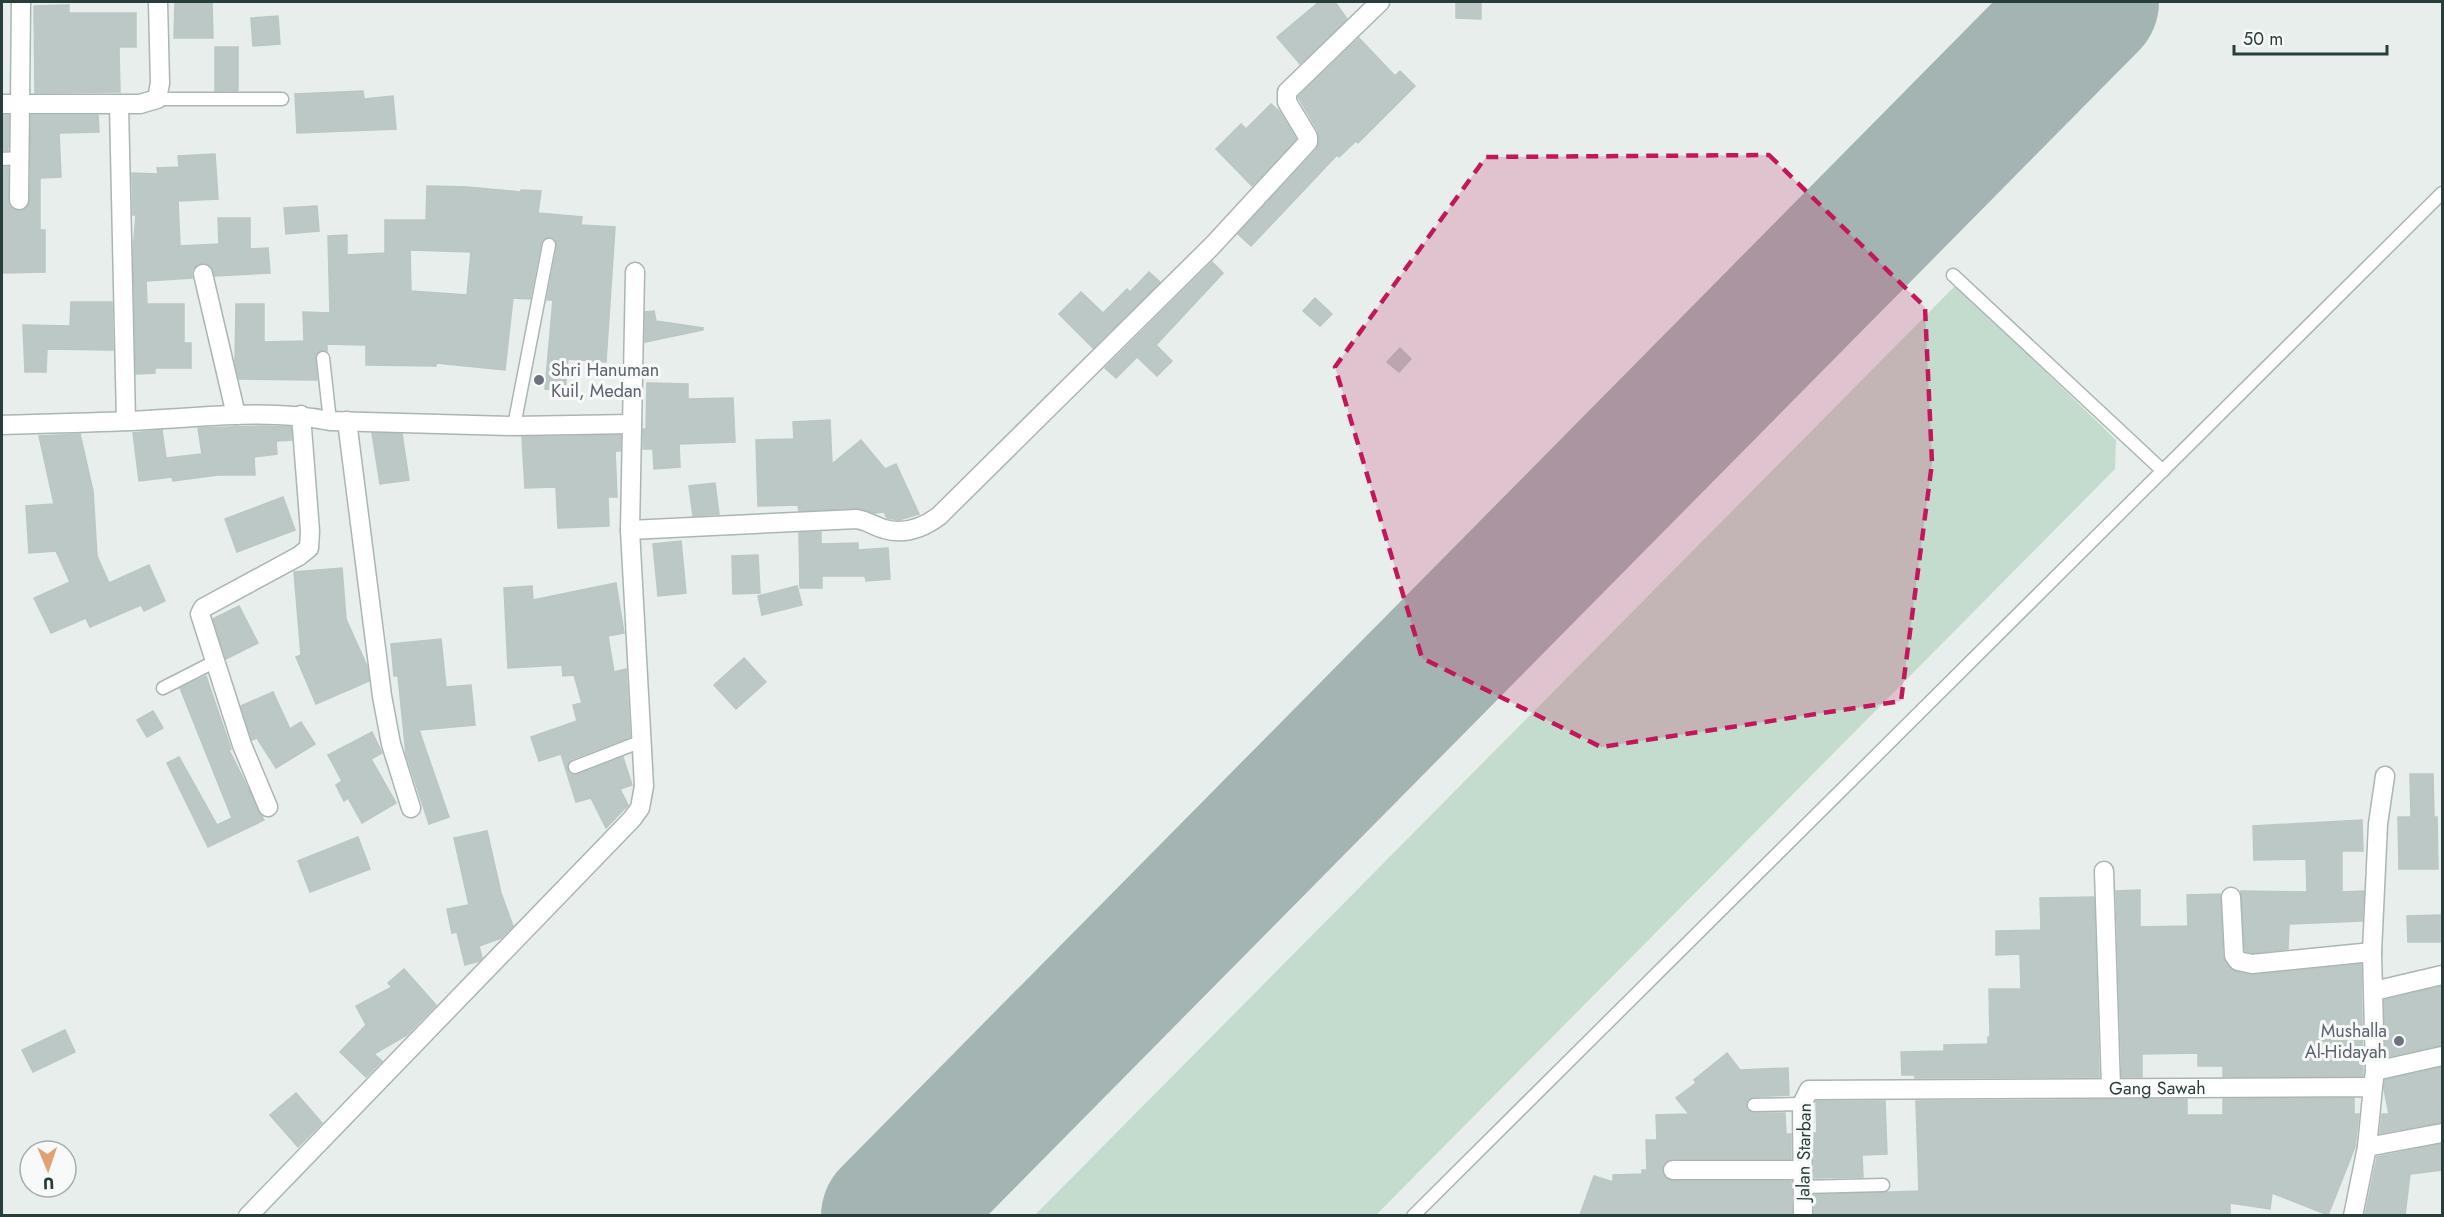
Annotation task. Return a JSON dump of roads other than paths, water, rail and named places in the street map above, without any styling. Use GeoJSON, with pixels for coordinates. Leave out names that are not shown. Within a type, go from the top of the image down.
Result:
{"type":"FeatureCollection","features":[{"type":"Feature","properties":{"kind":"street"},"geometry":{"type":"LineString","coordinates":[[19,200],[11,159],[10,104],[21,2]]}},
{"type":"Feature","properties":{"kind":"street"},"geometry":{"type":"LineString","coordinates":[[10,104],[119,105],[145,104],[157,99],[160,83],[158,2]]}},
{"type":"Feature","properties":{"kind":"street"},"geometry":{"type":"LineString","coordinates":[[630,530],[857,519],[886,530],[907,531],[924,527],[948,508],[1212,246],[1308,142],[1308,136],[1287,102],[1287,92],[1380,2]]}},
{"type":"Feature","properties":{"kind":"street"},"geometry":{"type":"LineString","coordinates":[[119,105],[126,421]]}},
{"type":"Feature","properties":{"kind":"street"},"geometry":{"type":"LineString","coordinates":[[248,1215],[632,819],[640,808],[644,786],[630,530],[634,272]]}},
{"type":"Feature","properties":{"kind":"street"},"geometry":{"type":"LineString","coordinates":[[203,274],[236,415]]}},
{"type":"Feature","properties":{"kind":"street"},"geometry":{"type":"LineString","coordinates":[[2,424],[236,415],[301,415],[338,421],[514,426],[632,424]]}},
{"type":"Feature","properties":{"kind":"street"},"geometry":{"type":"LineString","coordinates":[[268,807],[248,763],[201,624],[200,614],[203,608],[299,556],[309,548],[310,531],[301,415]]}},
{"type":"Feature","properties":{"kind":"street"},"geometry":{"type":"LineString","coordinates":[[338,421],[391,744],[411,808]]}},
{"type":"Feature","properties":{"kind":"street"},"geometry":{"type":"LineString","coordinates":[[2353,1215],[2367,1148],[2374,1079],[2372,952],[2378,824],[2385,776]]}},
{"type":"Feature","properties":{"kind":"street"},"geometry":{"type":"LineString","coordinates":[[2104,871],[2111,1087]]}},
{"type":"Feature","properties":{"kind":"street"},"geometry":{"type":"LineString","coordinates":[[2230,897],[2234,955],[2238,961],[2252,964],[2372,952]]}},
{"type":"Feature","properties":{"kind":"street"},"geometry":{"type":"LineString","coordinates":[[2374,991],[2442,975]]}},
{"type":"Feature","properties":{"kind":"street","name":"Gang Sawah"},"geometry":{"type":"LineString","coordinates":[[1806,1097],[2374,1079],[2442,1056]]}},
{"type":"Feature","properties":{"kind":"street","name":"Jalan Starban"},"geometry":{"type":"LineString","coordinates":[[1803,1215],[1806,1097]]}},
{"type":"Feature","properties":{"kind":"street"},"geometry":{"type":"LineString","coordinates":[[2367,1148],[2442,1133]]}},
{"type":"Feature","properties":{"kind":"street"},"geometry":{"type":"LineString","coordinates":[[1673,1170],[1803,1179]]}},
{"type":"Feature","properties":{"kind":"lane"},"geometry":{"type":"LineString","coordinates":[[157,99],[282,99]]}},
{"type":"Feature","properties":{"kind":"lane"},"geometry":{"type":"LineString","coordinates":[[1413,1215],[2442,193]]}},
{"type":"Feature","properties":{"kind":"lane"},"geometry":{"type":"LineString","coordinates":[[514,426],[549,245]]}},
{"type":"Feature","properties":{"kind":"lane"},"geometry":{"type":"LineString","coordinates":[[1953,275],[2163,471]]}},
{"type":"Feature","properties":{"kind":"lane"},"geometry":{"type":"LineString","coordinates":[[323,358],[338,421]]}},
{"type":"Feature","properties":{"kind":"lane"},"geometry":{"type":"LineString","coordinates":[[163,688],[214,662]]}},
{"type":"Feature","properties":{"kind":"lane"},"geometry":{"type":"LineString","coordinates":[[575,767],[642,741]]}},
{"type":"Feature","properties":{"kind":"lane"},"geometry":{"type":"LineString","coordinates":[[1754,1105],[1806,1097]]}},
{"type":"Feature","properties":{"kind":"lane"},"geometry":{"type":"LineString","coordinates":[[1803,1179],[1883,1185]]}},
{"type":"Feature","properties":{"kind":"place","name":"Shri Hanuman Kuil, Medan"},"geometry":{"type":"Point","coordinates":[539,380]}},
{"type":"Feature","properties":{"kind":"place","name":"Mushalla Al-Hidayah"},"geometry":{"type":"Point","coordinates":[2399,1041]}}]}
